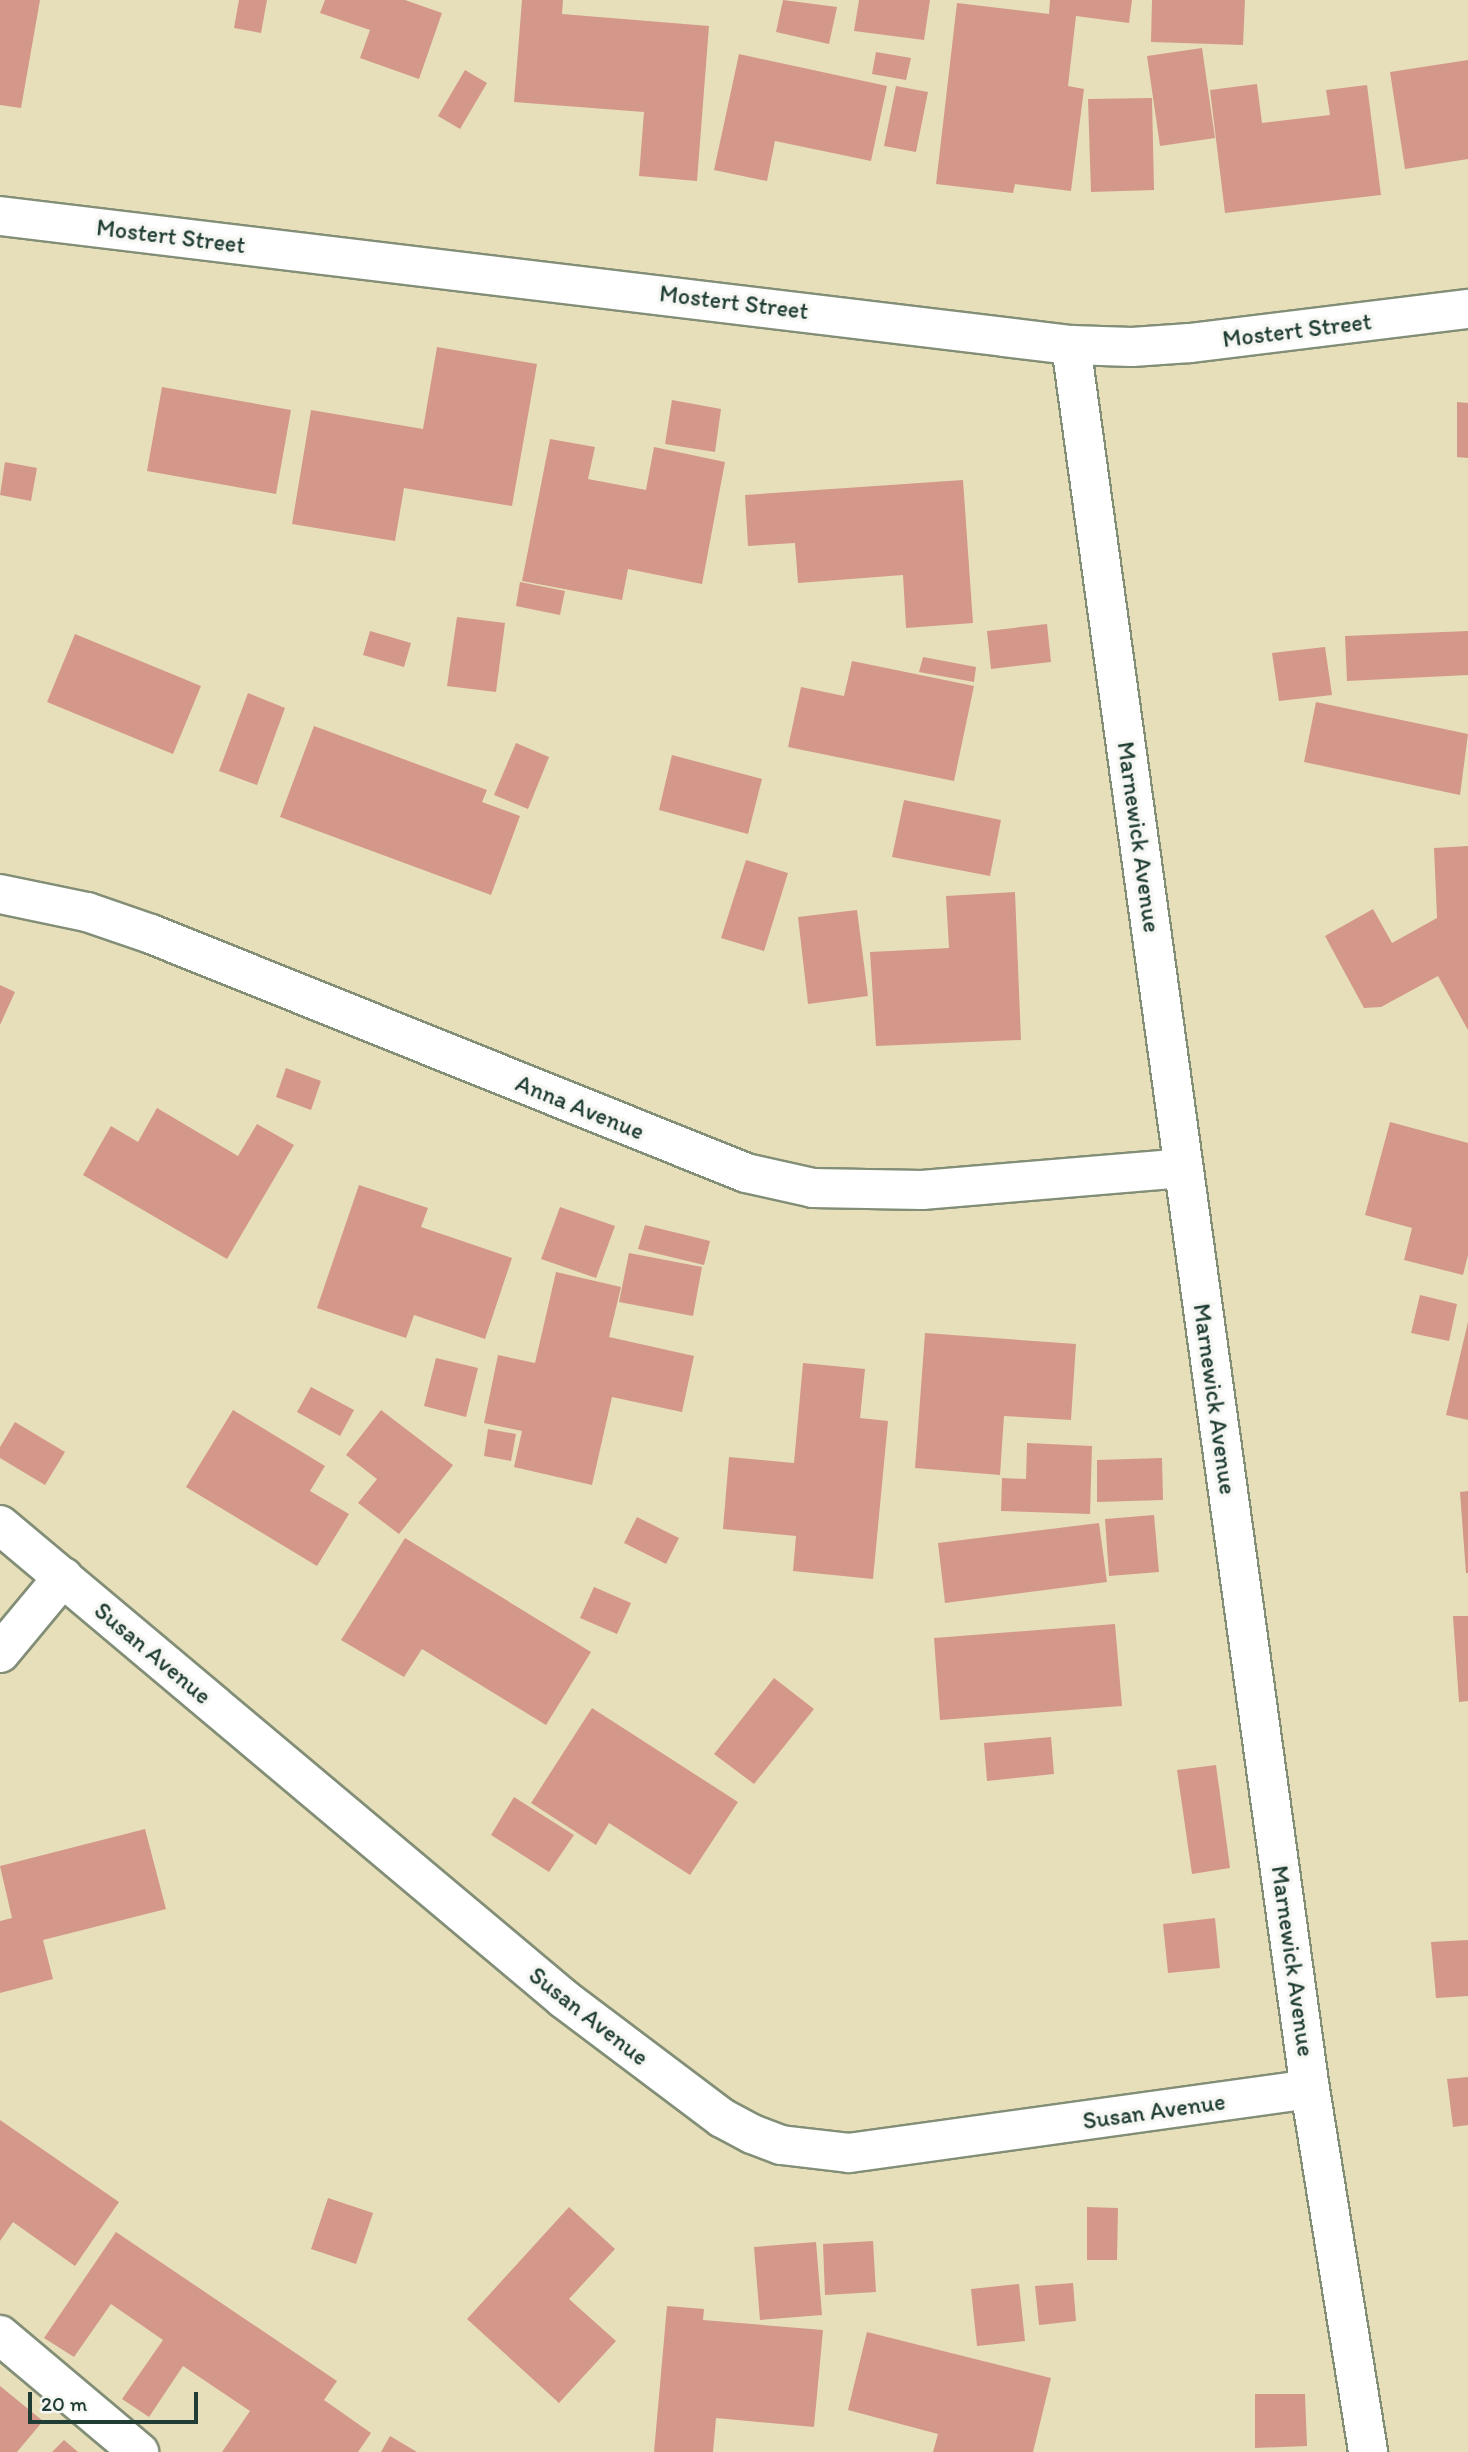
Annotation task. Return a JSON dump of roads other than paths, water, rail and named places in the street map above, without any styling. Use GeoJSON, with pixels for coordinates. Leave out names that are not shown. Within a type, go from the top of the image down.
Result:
{"type":"FeatureCollection","features":[{"type":"Feature","properties":{"kind":"street","name":"Mostert Street"},"geometry":{"type":"LineString","coordinates":[[0,216],[1070,345],[1132,348],[1190,343],[1468,309]]}},
{"type":"Feature","properties":{"kind":"street","name":"Marnewick Avenue"},"geometry":{"type":"LineString","coordinates":[[1070,345],[1310,2089],[1368,2452]]}},
{"type":"Feature","properties":{"kind":"street","name":"Anna Avenue"},"geometry":{"type":"LineString","coordinates":[[0,894],[87,912],[151,934],[746,1173],[813,1188],[922,1190],[1183,1168]]}},
{"type":"Feature","properties":{"kind":"street","name":"Susan Avenue"},"geometry":{"type":"LineString","coordinates":[[0,1525],[564,1998],[722,2118],[751,2134],[781,2145],[849,2153],[1310,2089]]}},
{"type":"Feature","properties":{"kind":"street"},"geometry":{"type":"LineString","coordinates":[[0,1653],[64,1577]]}},
{"type":"Feature","properties":{"kind":"street"},"geometry":{"type":"LineString","coordinates":[[0,2335],[139,2452]]}}]}
